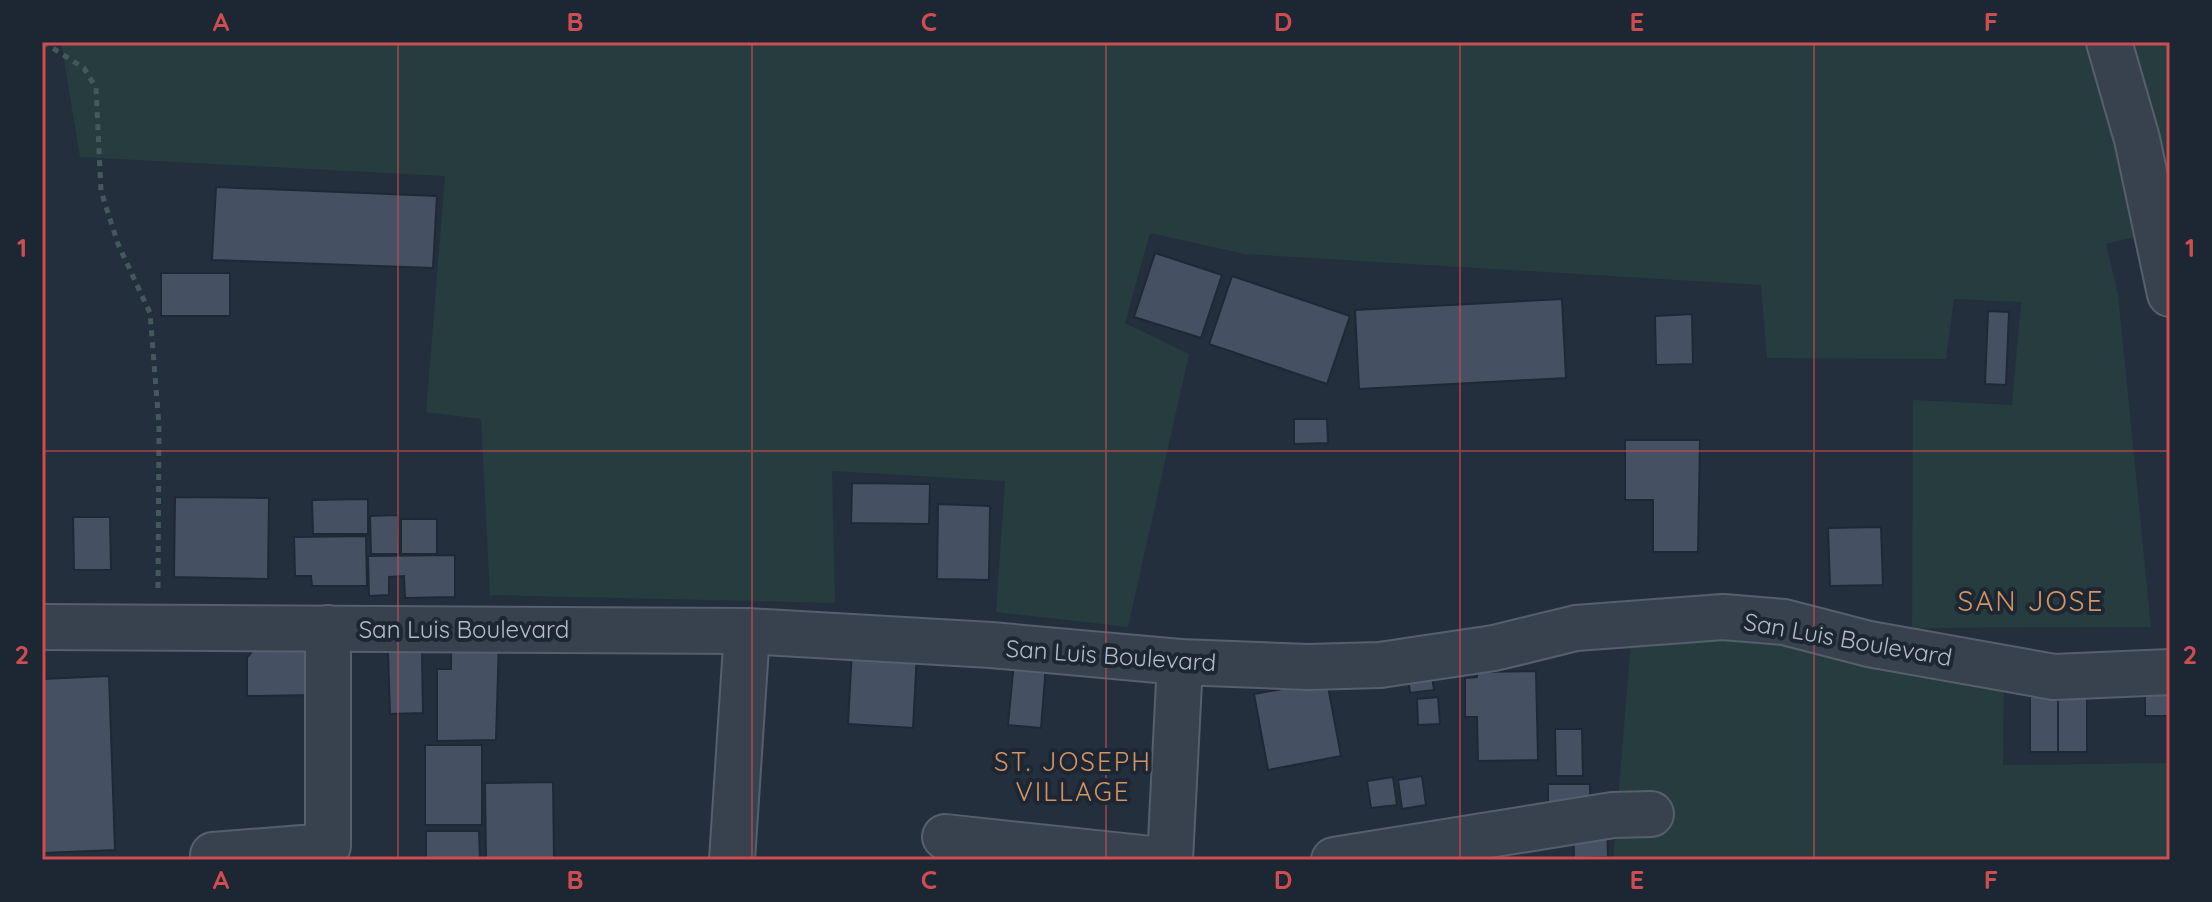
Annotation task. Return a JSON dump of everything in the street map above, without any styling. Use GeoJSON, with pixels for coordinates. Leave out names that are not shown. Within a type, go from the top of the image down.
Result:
{"type":"FeatureCollection","features":[{"type":"Feature","properties":{"kind":"street"},"geometry":{"type":"LineString","coordinates":[[2109,42],[2137,139],[2170,294]]}},
{"type":"Feature","properties":{"kind":"street","name":"San Luis Boulevard"},"geometry":{"type":"LineString","coordinates":[[42,627],[747,631],[991,645],[1180,662],[1308,667],[1380,665],[1494,648],[1576,628],[1723,617],[1784,622],[1869,644],[2054,677],[2170,672]]}},
{"type":"Feature","properties":{"kind":"street"},"geometry":{"type":"LineString","coordinates":[[213,855],[328,846],[328,628]]}},
{"type":"Feature","properties":{"kind":"street"},"geometry":{"type":"LineString","coordinates":[[732,860],[747,631]]}},
{"type":"Feature","properties":{"kind":"street"},"geometry":{"type":"LineString","coordinates":[[1170,860],[1180,662]]}},
{"type":"Feature","properties":{"kind":"street"},"geometry":{"type":"LineString","coordinates":[[1334,860],[1613,815],[1651,814]]}},
{"type":"Feature","properties":{"kind":"street"},"geometry":{"type":"LineString","coordinates":[[945,837],[1161,860]]}},
{"type":"Feature","properties":{"kind":"path"},"geometry":{"type":"LineString","coordinates":[[43,42],[84,68],[96,88],[101,191],[118,244],[150,313],[159,425],[158,629]]}},
{"type":"Feature","properties":{"kind":"green space"},"geometry":{"type":"Polygon","coordinates":[[[61,42],[2170,42],[2170,228],[2106,244],[2118,294],[2151,627],[1912,628],[1913,400],[2012,405],[2021,302],[1954,299],[1946,359],[1767,358],[1761,285],[1245,254],[1150,233],[1125,323],[1189,354],[1128,627],[996,612],[1005,481],[832,471],[835,603],[490,595],[481,419],[426,412],[445,176],[80,157],[61,42]]]}},
{"type":"Feature","properties":{"kind":"green space"},"geometry":{"type":"Polygon","coordinates":[[[1634,604],[2004,676],[2003,765],[2170,763],[2170,860],[1613,860],[1634,604]]]}},
{"type":"Feature","properties":{"kind":"building"},"geometry":{"type":"Polygon","coordinates":[[[216,187],[437,196],[433,268],[212,260],[216,187]]]}},
{"type":"Feature","properties":{"kind":"building"},"geometry":{"type":"Polygon","coordinates":[[[1155,253],[1222,275],[1201,338],[1134,317],[1155,253]]]}},
{"type":"Feature","properties":{"kind":"building"},"geometry":{"type":"Polygon","coordinates":[[[161,273],[230,273],[230,316],[161,316],[161,273]]]}},
{"type":"Feature","properties":{"kind":"building"},"geometry":{"type":"Polygon","coordinates":[[[1232,276],[1350,316],[1327,384],[1209,344],[1232,276]]]}},
{"type":"Feature","properties":{"kind":"building"},"geometry":{"type":"Polygon","coordinates":[[[1562,299],[1566,378],[1359,389],[1355,310],[1562,299]]]}},
{"type":"Feature","properties":{"kind":"building"},"geometry":{"type":"Polygon","coordinates":[[[1988,311],[2009,312],[2006,385],[1985,384],[1988,311]]]}},
{"type":"Feature","properties":{"kind":"building"},"geometry":{"type":"Polygon","coordinates":[[[1692,314],[1693,364],[1656,365],[1655,316],[1692,314]]]}},
{"type":"Feature","properties":{"kind":"building"},"geometry":{"type":"Polygon","coordinates":[[[1294,419],[1327,419],[1328,443],[1294,444],[1294,419]]]}},
{"type":"Feature","properties":{"kind":"building"},"geometry":{"type":"Polygon","coordinates":[[[1625,440],[1700,440],[1698,552],[1653,552],[1653,500],[1625,500],[1625,440]]]}},
{"type":"Feature","properties":{"kind":"building"},"geometry":{"type":"Polygon","coordinates":[[[852,483],[930,484],[929,524],[851,523],[852,483]]]}},
{"type":"Feature","properties":{"kind":"building"},"geometry":{"type":"Polygon","coordinates":[[[175,497],[269,498],[268,579],[174,577],[175,497]]]}},
{"type":"Feature","properties":{"kind":"building"},"geometry":{"type":"Polygon","coordinates":[[[368,499],[368,534],[313,534],[312,500],[368,499]]]}},
{"type":"Feature","properties":{"kind":"building"},"geometry":{"type":"Polygon","coordinates":[[[938,504],[990,506],[989,580],[937,579],[938,504]]]}},
{"type":"Feature","properties":{"kind":"building"},"geometry":{"type":"Polygon","coordinates":[[[398,515],[399,554],[371,554],[370,516],[398,515]]]}},
{"type":"Feature","properties":{"kind":"building"},"geometry":{"type":"Polygon","coordinates":[[[73,517],[110,517],[111,570],[74,570],[73,517]]]}},
{"type":"Feature","properties":{"kind":"building"},"geometry":{"type":"Polygon","coordinates":[[[401,519],[437,519],[437,554],[401,554],[401,519]]]}},
{"type":"Feature","properties":{"kind":"building"},"geometry":{"type":"Polygon","coordinates":[[[1881,527],[1883,585],[1830,586],[1828,528],[1881,527]]]}},
{"type":"Feature","properties":{"kind":"building"},"geometry":{"type":"Polygon","coordinates":[[[366,536],[367,586],[312,586],[311,576],[295,576],[294,537],[366,536]]]}},
{"type":"Feature","properties":{"kind":"building"},"geometry":{"type":"Polygon","coordinates":[[[455,555],[455,597],[405,598],[404,576],[389,577],[389,595],[369,596],[368,556],[455,555]]]}},
{"type":"Feature","properties":{"kind":"building"},"geometry":{"type":"Polygon","coordinates":[[[316,639],[317,695],[247,696],[247,658],[260,641],[316,639]]]}},
{"type":"Feature","properties":{"kind":"building"},"geometry":{"type":"Polygon","coordinates":[[[499,639],[496,740],[437,741],[437,669],[451,669],[451,640],[499,639]]]}},
{"type":"Feature","properties":{"kind":"building"},"geometry":{"type":"Polygon","coordinates":[[[852,649],[917,653],[913,728],[848,724],[852,649]]]}},
{"type":"Feature","properties":{"kind":"building"},"geometry":{"type":"Polygon","coordinates":[[[422,650],[423,713],[390,714],[388,651],[422,650]]]}},
{"type":"Feature","properties":{"kind":"building"},"geometry":{"type":"Polygon","coordinates":[[[1015,651],[1047,653],[1041,728],[1008,725],[1015,651]]]}},
{"type":"Feature","properties":{"kind":"building"},"geometry":{"type":"Polygon","coordinates":[[[1536,671],[1538,760],[1478,761],[1477,717],[1465,717],[1465,678],[1477,677],[1477,672],[1536,671]]]}},
{"type":"Feature","properties":{"kind":"building"},"geometry":{"type":"Polygon","coordinates":[[[2145,675],[2170,675],[2170,716],[2145,716],[2145,675]]]}},
{"type":"Feature","properties":{"kind":"building"},"geometry":{"type":"Polygon","coordinates":[[[109,676],[115,850],[42,853],[42,679],[109,676]]]}},
{"type":"Feature","properties":{"kind":"building"},"geometry":{"type":"Polygon","coordinates":[[[1432,676],[1434,690],[1410,693],[1408,678],[1432,676]]]}},
{"type":"Feature","properties":{"kind":"building"},"geometry":{"type":"Polygon","coordinates":[[[2087,677],[2087,752],[2058,752],[2058,678],[2087,677]]]}},
{"type":"Feature","properties":{"kind":"building"},"geometry":{"type":"Polygon","coordinates":[[[2030,678],[2058,678],[2058,752],[2030,752],[2030,678]]]}},
{"type":"Feature","properties":{"kind":"building"},"geometry":{"type":"Polygon","coordinates":[[[1327,681],[1341,756],[1268,770],[1254,694],[1327,681]]]}},
{"type":"Feature","properties":{"kind":"building"},"geometry":{"type":"Polygon","coordinates":[[[1438,697],[1440,724],[1418,725],[1417,699],[1438,697]]]}},
{"type":"Feature","properties":{"kind":"building"},"geometry":{"type":"Polygon","coordinates":[[[1555,729],[1582,729],[1583,776],[1556,776],[1555,729]]]}},
{"type":"Feature","properties":{"kind":"building"},"geometry":{"type":"Polygon","coordinates":[[[425,745],[482,745],[482,825],[425,825],[425,745]]]}},
{"type":"Feature","properties":{"kind":"building"},"geometry":{"type":"Polygon","coordinates":[[[1422,776],[1426,805],[1402,809],[1398,780],[1422,776]]]}},
{"type":"Feature","properties":{"kind":"building"},"geometry":{"type":"Polygon","coordinates":[[[1393,777],[1397,805],[1371,808],[1367,781],[1393,777]]]}},
{"type":"Feature","properties":{"kind":"building"},"geometry":{"type":"Polygon","coordinates":[[[553,782],[554,860],[486,860],[485,783],[553,782]]]}},
{"type":"Feature","properties":{"kind":"building"},"geometry":{"type":"Polygon","coordinates":[[[1548,784],[1590,784],[1590,817],[1548,816],[1548,784]]]}},
{"type":"Feature","properties":{"kind":"building"},"geometry":{"type":"Polygon","coordinates":[[[1607,822],[1608,857],[1574,858],[1573,823],[1607,822]]]}},
{"type":"Feature","properties":{"kind":"building"},"geometry":{"type":"Polygon","coordinates":[[[426,831],[479,831],[480,860],[426,860],[426,831]]]}},
{"type":"Feature","properties":{"kind":"district","name":"SAN JOSE"},"geometry":{"type":"Point","coordinates":[2031,600]}},
{"type":"Feature","properties":{"kind":"district","name":"ST. JOSEPH VILLAGE"},"geometry":{"type":"Point","coordinates":[1073,776]}}]}
